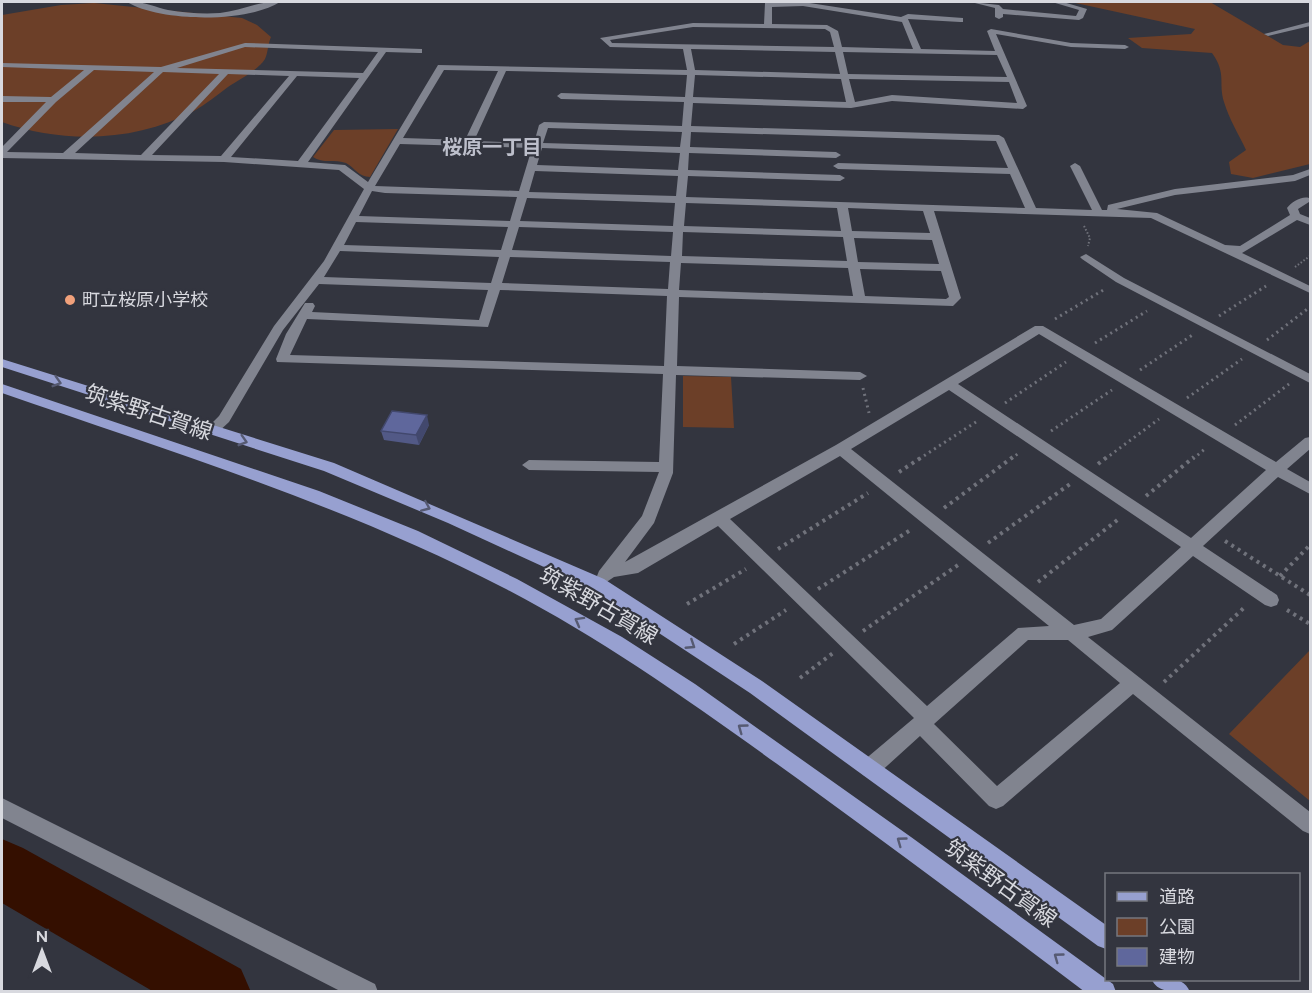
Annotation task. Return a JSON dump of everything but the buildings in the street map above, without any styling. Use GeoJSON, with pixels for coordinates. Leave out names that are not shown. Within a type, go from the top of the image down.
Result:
{"type":"FeatureCollection","features":[{"type":"Feature","properties":{"kind":"main road","name":"筑紫野古賀線"},"geometry":{"type":"LineString","coordinates":[[2,363],[329,467],[453,519],[604,578],[1105,937]]}},
{"type":"Feature","properties":{"kind":"main road","name":"筑紫野古賀線"},"geometry":{"type":"LineString","coordinates":[[2,388],[314,495],[412,535],[511,584],[616,642],[689,690],[1105,992]]}},
{"type":"Feature","properties":{"kind":"main road"},"geometry":{"type":"LineString","coordinates":[[1164,981],[1179,992]]}},
{"type":"Feature","properties":{"kind":"street"},"geometry":{"type":"LineString","coordinates":[[131,2],[166,13],[216,16],[250,10],[276,2]]}},
{"type":"Feature","properties":{"kind":"street"},"geometry":{"type":"LineString","coordinates":[[561,96],[851,105],[892,98],[1023,106],[987,26],[999,25],[999,7],[975,2]]}},
{"type":"Feature","properties":{"kind":"street"},"geometry":{"type":"LineString","coordinates":[[999,11],[1079,18],[1083,9],[1056,2]]}},
{"type":"Feature","properties":{"kind":"street"},"geometry":{"type":"LineString","coordinates":[[768,26],[768,5],[803,4],[905,20],[918,52]]}},
{"type":"Feature","properties":{"kind":"street"},"geometry":{"type":"LineString","coordinates":[[901,20],[908,16],[960,20]]}},
{"type":"Feature","properties":{"kind":"street"},"geometry":{"type":"LineString","coordinates":[[1268,34],[1311,24]]}},
{"type":"Feature","properties":{"kind":"street"},"geometry":{"type":"LineString","coordinates":[[609,57],[604,38],[693,25],[827,27],[834,31],[851,105]]}},
{"type":"Feature","properties":{"kind":"street"},"geometry":{"type":"LineString","coordinates":[[991,31],[1071,45],[1125,47]]}},
{"type":"Feature","properties":{"kind":"street"},"geometry":{"type":"LineString","coordinates":[[66,156],[161,70],[245,45],[419,51]]}},
{"type":"Feature","properties":{"kind":"street"},"geometry":{"type":"LineString","coordinates":[[211,431],[224,419],[278,330],[337,248],[396,141],[441,67],[502,68],[687,46],[999,53]]}},
{"type":"Feature","properties":{"kind":"street"},"geometry":{"type":"LineString","coordinates":[[604,578],[649,519],[666,467],[673,295],[691,72],[687,46]]}},
{"type":"Feature","properties":{"kind":"street"},"geometry":{"type":"LineString","coordinates":[[302,163],[384,50]]}},
{"type":"Feature","properties":{"kind":"street"},"geometry":{"type":"LineString","coordinates":[[609,57],[691,72],[1012,80]]}},
{"type":"Feature","properties":{"kind":"street"},"geometry":{"type":"LineString","coordinates":[[2,65],[364,76]]}},
{"type":"Feature","properties":{"kind":"street"},"geometry":{"type":"LineString","coordinates":[[2,153],[53,100],[92,68]]}},
{"type":"Feature","properties":{"kind":"street"},"geometry":{"type":"LineString","coordinates":[[468,143],[502,68]]}},
{"type":"Feature","properties":{"kind":"street"},"geometry":{"type":"LineString","coordinates":[[144,157],[226,72]]}},
{"type":"Feature","properties":{"kind":"street"},"geometry":{"type":"LineString","coordinates":[[224,159],[295,74]]}},
{"type":"Feature","properties":{"kind":"street"},"geometry":{"type":"LineString","coordinates":[[2,99],[53,100]]}},
{"type":"Feature","properties":{"kind":"street"},"geometry":{"type":"LineString","coordinates":[[305,315],[484,324],[544,125],[999,138],[1032,211]]}},
{"type":"Feature","properties":{"kind":"street"},"geometry":{"type":"LineString","coordinates":[[831,133],[843,194],[852,265],[860,300]]}},
{"type":"Feature","properties":{"kind":"street"},"geometry":{"type":"LineString","coordinates":[[396,141],[836,154]]}},
{"type":"Feature","properties":{"kind":"street"},"geometry":{"type":"LineString","coordinates":[[2,153],[224,159],[342,166],[369,188],[680,200],[843,194]]}},
{"type":"Feature","properties":{"kind":"street"},"geometry":{"type":"LineString","coordinates":[[838,166],[1014,171]]}},
{"type":"Feature","properties":{"kind":"street"},"geometry":{"type":"LineString","coordinates":[[1075,166],[1098,212]]}},
{"type":"Feature","properties":{"kind":"street"},"geometry":{"type":"LineString","coordinates":[[532,168],[682,173],[927,207],[1153,215],[1311,290]]}},
{"type":"Feature","properties":{"kind":"street"},"geometry":{"type":"LineString","coordinates":[[1112,212],[1112,207],[1152,196],[1295,178],[1311,172]]}},
{"type":"Feature","properties":{"kind":"street"},"geometry":{"type":"LineString","coordinates":[[1305,200],[1292,208],[1296,216],[1311,222]]}},
{"type":"Feature","properties":{"kind":"street"},"geometry":{"type":"LineString","coordinates":[[316,280],[673,295],[949,303],[955,298],[927,207]]}},
{"type":"Feature","properties":{"kind":"street"},"geometry":{"type":"LineString","coordinates":[[1223,248],[1242,250],[1296,216]]}},
{"type":"Feature","properties":{"kind":"street"},"geometry":{"type":"LineString","coordinates":[[352,219],[937,237]]}},
{"type":"Feature","properties":{"kind":"street"},"geometry":{"type":"LineString","coordinates":[[337,248],[946,268]]}},
{"type":"Feature","properties":{"kind":"street"},"geometry":{"type":"LineString","coordinates":[[1086,257],[1120,280],[1258,347],[1306,376]]}},
{"type":"Feature","properties":{"kind":"street"},"geometry":{"type":"LineString","coordinates":[[305,294],[313,296],[305,315],[292,334],[282,359],[860,376]]}},
{"type":"Feature","properties":{"kind":"street"},"geometry":{"type":"LineString","coordinates":[[604,578],[632,568],[841,449],[1039,329],[1311,489]]}},
{"type":"Feature","properties":{"kind":"street"},"geometry":{"type":"LineString","coordinates":[[948,383],[1266,597]]}},
{"type":"Feature","properties":{"kind":"street"},"geometry":{"type":"LineString","coordinates":[[870,768],[1024,633],[1073,633],[1106,626],[1276,469],[1311,442]]}},
{"type":"Feature","properties":{"kind":"street"},"geometry":{"type":"LineString","coordinates":[[841,449],[1311,824]]}},
{"type":"Feature","properties":{"kind":"street"},"geometry":{"type":"LineString","coordinates":[[529,465],[666,467]]}},
{"type":"Feature","properties":{"kind":"street"},"geometry":{"type":"LineString","coordinates":[[719,518],[848,642],[996,799],[1134,682]]}},
{"type":"Feature","properties":{"kind":"street"},"geometry":{"type":"LineString","coordinates":[[2,808],[341,986],[367,992]]}},
{"type":"Feature","properties":{"kind":"path"},"geometry":{"type":"LineString","coordinates":[[1077,212],[1090,237],[1086,257]]}},
{"type":"Feature","properties":{"kind":"path"},"geometry":{"type":"LineString","coordinates":[[734,644],[929,518],[1207,324],[1311,256]]}},
{"type":"Feature","properties":{"kind":"path"},"geometry":{"type":"LineString","coordinates":[[1039,329],[1120,280]]}},
{"type":"Feature","properties":{"kind":"path"},"geometry":{"type":"LineString","coordinates":[[687,604],[884,483],[1079,353],[1162,301]]}},
{"type":"Feature","properties":{"kind":"path"},"geometry":{"type":"LineString","coordinates":[[800,678],[1311,307]]}},
{"type":"Feature","properties":{"kind":"path"},"geometry":{"type":"LineString","coordinates":[[860,376],[870,421],[877,427]]}},
{"type":"Feature","properties":{"kind":"path"},"geometry":{"type":"LineString","coordinates":[[1024,594],[1220,436],[1306,376]]}},
{"type":"Feature","properties":{"kind":"path"},"geometry":{"type":"LineString","coordinates":[[1209,531],[1311,595]]}},
{"type":"Feature","properties":{"kind":"path"},"geometry":{"type":"LineString","coordinates":[[1280,576],[1311,545]]}},
{"type":"Feature","properties":{"kind":"path"},"geometry":{"type":"LineString","coordinates":[[1150,694],[1266,597],[1311,624]]}},
{"type":"Feature","properties":{"kind":"green space"},"geometry":{"type":"Polygon","coordinates":[[[1071,2],[1210,2],[1283,45],[1300,47],[1310,41],[1310,164],[1253,178],[1231,174],[1229,162],[1246,150],[1226,108],[1222,95],[1221,72],[1212,53],[1142,48],[1128,38],[1191,34],[1195,29],[1071,2]]]}},
{"type":"Feature","properties":{"kind":"green space"},"geometry":{"type":"Polygon","coordinates":[[[94,3],[242,18],[257,25],[271,37],[265,59],[253,71],[194,111],[148,129],[124,134],[74,136],[50,134],[2,122],[2,15],[61,5],[94,3]]]}},
{"type":"Feature","properties":{"kind":"green space"},"geometry":{"type":"Polygon","coordinates":[[[398,129],[370,177],[360,174],[346,163],[313,157],[334,130],[398,129]]]}},
{"type":"Feature","properties":{"kind":"green space"},"geometry":{"type":"Polygon","coordinates":[[[683,376],[731,377],[734,428],[683,427],[683,376]]]}},
{"type":"Feature","properties":{"kind":"green space"},"geometry":{"type":"Polygon","coordinates":[[[1310,650],[1310,801],[1229,734],[1310,650]]]}},
{"type":"Feature","properties":{"kind":"waterway"},"geometry":{"type":"LineString","coordinates":[[2,869],[218,992]]}},
{"type":"Feature","properties":{"kind":"place","name":"町立桜原小学校"},"geometry":{"type":"Point","coordinates":[70,300]}},
{"type":"Feature","properties":{"kind":"district","name":"桜原一丁目"},"geometry":{"type":"Point","coordinates":[492,147]}}]}
